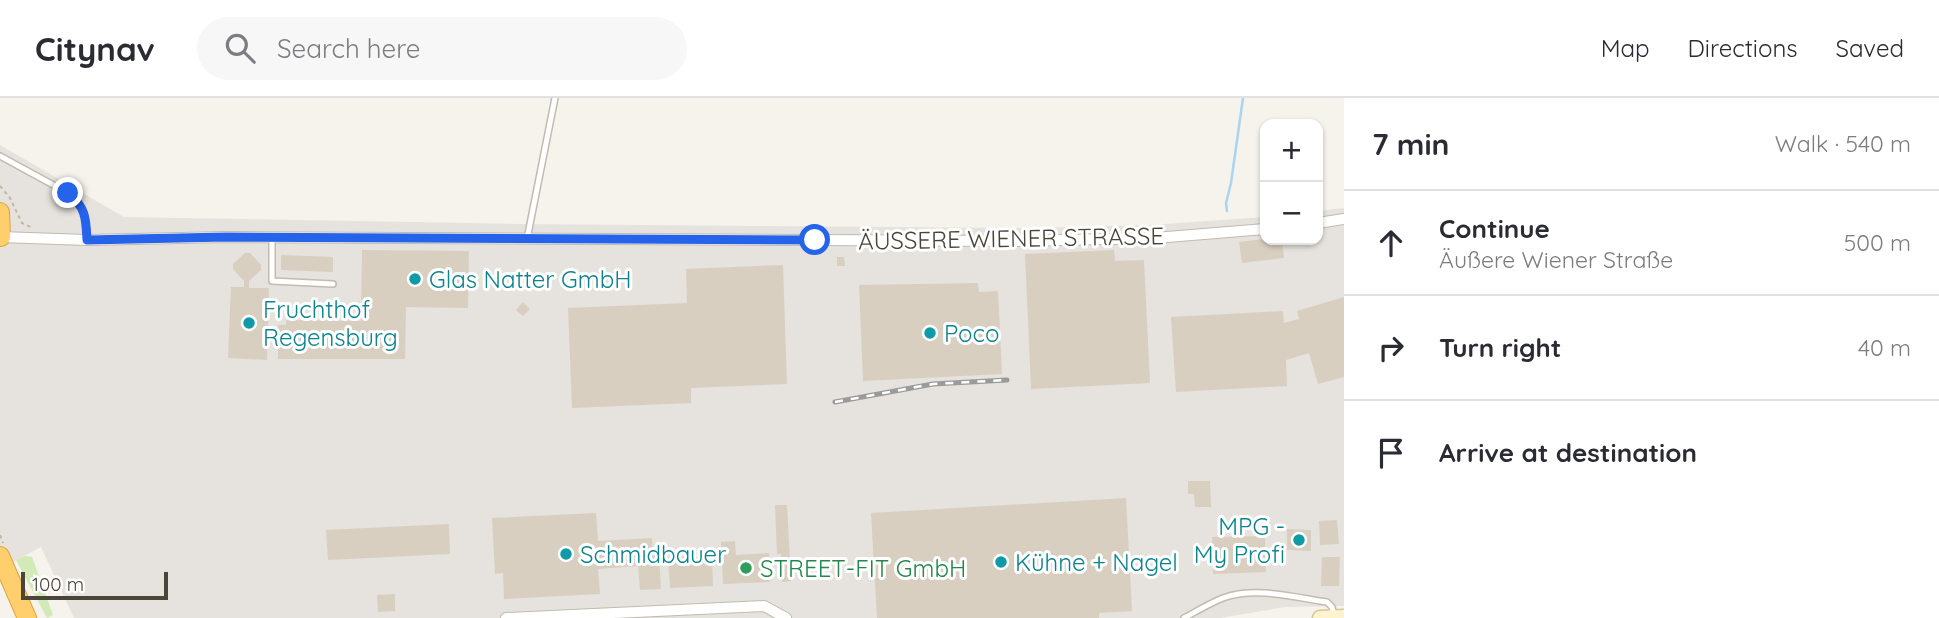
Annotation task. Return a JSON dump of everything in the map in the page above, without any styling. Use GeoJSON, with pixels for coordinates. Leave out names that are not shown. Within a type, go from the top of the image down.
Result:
{"type":"FeatureCollection","features":[{"type":"Feature","properties":{"kind":"highway"},"geometry":{"type":"LineString","coordinates":[[0,212],[0,237]]}},
{"type":"Feature","properties":{"kind":"highway"},"geometry":{"type":"LineString","coordinates":[[3,567],[16,618]]}},
{"type":"Feature","properties":{"kind":"highway"},"geometry":{"type":"LineString","coordinates":[[3,567],[27,618]]}},
{"type":"Feature","properties":{"kind":"street"},"geometry":{"type":"LineString","coordinates":[[1323,222],[1344,219]]}},
{"type":"Feature","properties":{"kind":"street","name":"ÄUSSERE WIENER STRASSE"},"geometry":{"type":"LineString","coordinates":[[0,237],[87,240],[272,238],[1012,241],[1155,238],[1260,229]]}},
{"type":"Feature","properties":{"kind":"street"},"geometry":{"type":"LineString","coordinates":[[506,618],[764,606],[786,618]]}},
{"type":"Feature","properties":{"kind":"lane"},"geometry":{"type":"LineString","coordinates":[[527,239],[555,98]]}},
{"type":"Feature","properties":{"kind":"lane"},"geometry":{"type":"LineString","coordinates":[[0,156],[78,200],[86,219],[87,240]]}},
{"type":"Feature","properties":{"kind":"lane"},"geometry":{"type":"LineString","coordinates":[[272,238],[272,281],[333,284]]}},
{"type":"Feature","properties":{"kind":"lane"},"geometry":{"type":"LineString","coordinates":[[1184,618],[1222,598],[1239,594],[1272,594],[1327,602],[1334,610],[1332,617]]}},
{"type":"Feature","properties":{"kind":"path"},"geometry":{"type":"LineString","coordinates":[[0,186],[10,198],[22,223],[42,229]]}},
{"type":"Feature","properties":{"kind":"shaded area"},"geometry":{"type":"Polygon","coordinates":[[[0,145],[124,217],[520,224],[1032,228],[1149,225],[1260,217],[1260,245],[1323,245],[1323,210],[1344,208],[1344,606],[1285,607],[1220,618],[74,618],[41,547],[0,569],[0,145]]]}},
{"type":"Feature","properties":{"kind":"shaded area"},"geometry":{"type":"Polygon","coordinates":[[[767,582],[768,600],[736,602],[735,584],[767,582]]]}},
{"type":"Feature","properties":{"kind":"green space"},"geometry":{"type":"Polygon","coordinates":[[[25,556],[32,557],[53,615],[47,618],[16,560],[25,556]]]}},
{"type":"Feature","properties":{"kind":"building"},"geometry":{"type":"Polygon","coordinates":[[[1260,240],[1260,245],[1283,245],[1284,258],[1242,263],[1239,242],[1260,240]]]}},
{"type":"Feature","properties":{"kind":"building","name":"Glas Natter GmbH"},"geometry":{"type":"Polygon","coordinates":[[[362,250],[469,251],[468,308],[406,307],[405,359],[278,359],[278,325],[286,325],[286,320],[361,321],[362,250]]]}},
{"type":"Feature","properties":{"kind":"building"},"geometry":{"type":"Polygon","coordinates":[[[1114,250],[1115,261],[1144,260],[1150,383],[1031,389],[1025,254],[1114,250]]]}},
{"type":"Feature","properties":{"kind":"building","name":"Fruchthof Regensburg"},"geometry":{"type":"Polygon","coordinates":[[[245,253],[250,253],[261,265],[261,270],[249,281],[249,288],[269,288],[267,360],[228,358],[231,287],[244,287],[244,281],[233,269],[233,264],[245,253]]]}},
{"type":"Feature","properties":{"kind":"building"},"geometry":{"type":"Polygon","coordinates":[[[281,255],[333,257],[333,272],[281,270],[281,255]]]}},
{"type":"Feature","properties":{"kind":"building"},"geometry":{"type":"Polygon","coordinates":[[[837,257],[844,257],[845,266],[837,266],[837,257]]]}},
{"type":"Feature","properties":{"kind":"building"},"geometry":{"type":"Polygon","coordinates":[[[783,265],[787,384],[691,388],[691,403],[572,408],[568,308],[687,303],[686,269],[783,265]]]}},
{"type":"Feature","properties":{"kind":"building","name":"Poco"},"geometry":{"type":"Polygon","coordinates":[[[978,283],[979,292],[998,291],[1002,374],[863,381],[859,285],[978,283]]]}},
{"type":"Feature","properties":{"kind":"building"},"geometry":{"type":"Polygon","coordinates":[[[1344,297],[1344,377],[1318,384],[1309,353],[1286,360],[1287,386],[1176,392],[1171,317],[1283,311],[1284,323],[1299,319],[1297,311],[1344,297]]]}},
{"type":"Feature","properties":{"kind":"building"},"geometry":{"type":"Polygon","coordinates":[[[523,302],[530,309],[523,316],[516,310],[523,302]]]}},
{"type":"Feature","properties":{"kind":"building"},"geometry":{"type":"Polygon","coordinates":[[[1188,481],[1210,481],[1211,507],[1195,507],[1194,494],[1188,494],[1188,481]]]}},
{"type":"Feature","properties":{"kind":"building","name":"Kühne + Nagel"},"geometry":{"type":"Polygon","coordinates":[[[1126,498],[1132,611],[1099,613],[1099,618],[877,618],[871,513],[1126,498]]]}},
{"type":"Feature","properties":{"kind":"building"},"geometry":{"type":"Polygon","coordinates":[[[775,505],[787,505],[791,581],[782,582],[781,554],[777,554],[775,505]]]}},
{"type":"Feature","properties":{"kind":"building","name":"Schmidbauer"},"geometry":{"type":"Polygon","coordinates":[[[596,513],[598,541],[652,538],[653,555],[659,554],[661,589],[640,590],[638,566],[598,569],[600,594],[504,599],[503,573],[495,574],[492,518],[596,513]]]}},
{"type":"Feature","properties":{"kind":"building"},"geometry":{"type":"Polygon","coordinates":[[[1337,520],[1339,544],[1320,545],[1319,521],[1337,520]]]}},
{"type":"Feature","properties":{"kind":"building"},"geometry":{"type":"Polygon","coordinates":[[[449,524],[450,554],[328,560],[326,530],[449,524]]]}},
{"type":"Feature","properties":{"kind":"building","name":"MPG - My Profi"},"geometry":{"type":"Polygon","coordinates":[[[1287,529],[1311,530],[1311,551],[1287,550],[1287,529]]]}},
{"type":"Feature","properties":{"kind":"building"},"geometry":{"type":"Polygon","coordinates":[[[1265,536],[1266,572],[1213,574],[1212,537],[1265,536]]]}},
{"type":"Feature","properties":{"kind":"building","name":"STREET-FIT GmbH"},"geometry":{"type":"Polygon","coordinates":[[[735,541],[736,555],[769,553],[770,582],[723,584],[721,542],[735,541]]]}},
{"type":"Feature","properties":{"kind":"building"},"geometry":{"type":"Polygon","coordinates":[[[712,556],[713,586],[670,588],[668,558],[712,556]]]}},
{"type":"Feature","properties":{"kind":"building"},"geometry":{"type":"Polygon","coordinates":[[[1322,557],[1340,557],[1339,586],[1321,586],[1322,557]]]}},
{"type":"Feature","properties":{"kind":"building"},"geometry":{"type":"Polygon","coordinates":[[[395,594],[395,611],[378,612],[377,595],[395,594]]]}},
{"type":"Feature","properties":{"kind":"waterway"},"geometry":{"type":"LineString","coordinates":[[1227,211],[1226,203],[1243,98]]}},
{"type":"Feature","properties":{"kind":"railway"},"geometry":{"type":"LineString","coordinates":[[835,402],[933,384],[1007,380]]}},
{"type":"Feature","properties":{"kind":"place","name":"Glas Natter GmbH"},"geometry":{"type":"Point","coordinates":[415,279]}},
{"type":"Feature","properties":{"kind":"place","name":"Fruchthof Regensburg"},"geometry":{"type":"Point","coordinates":[249,323]}},
{"type":"Feature","properties":{"kind":"place","name":"Poco"},"geometry":{"type":"Point","coordinates":[930,333]}},
{"type":"Feature","properties":{"kind":"place","name":"MPG - My Profi"},"geometry":{"type":"Point","coordinates":[1299,540]}},
{"type":"Feature","properties":{"kind":"place","name":"Schmidbauer"},"geometry":{"type":"Point","coordinates":[566,554]}},
{"type":"Feature","properties":{"kind":"place","name":"Kühne + Nagel"},"geometry":{"type":"Point","coordinates":[1001,562]}},
{"type":"Feature","properties":{"kind":"place","name":"STREET-FIT GmbH"},"geometry":{"type":"Point","coordinates":[746,568]}},
{"type":"Feature","properties":{"kind":"route"},"geometry":{"type":"LineString","coordinates":[[68,193],[78,200],[82,208],[86,219],[87,240],[226,237],[815,240]]}}]}
